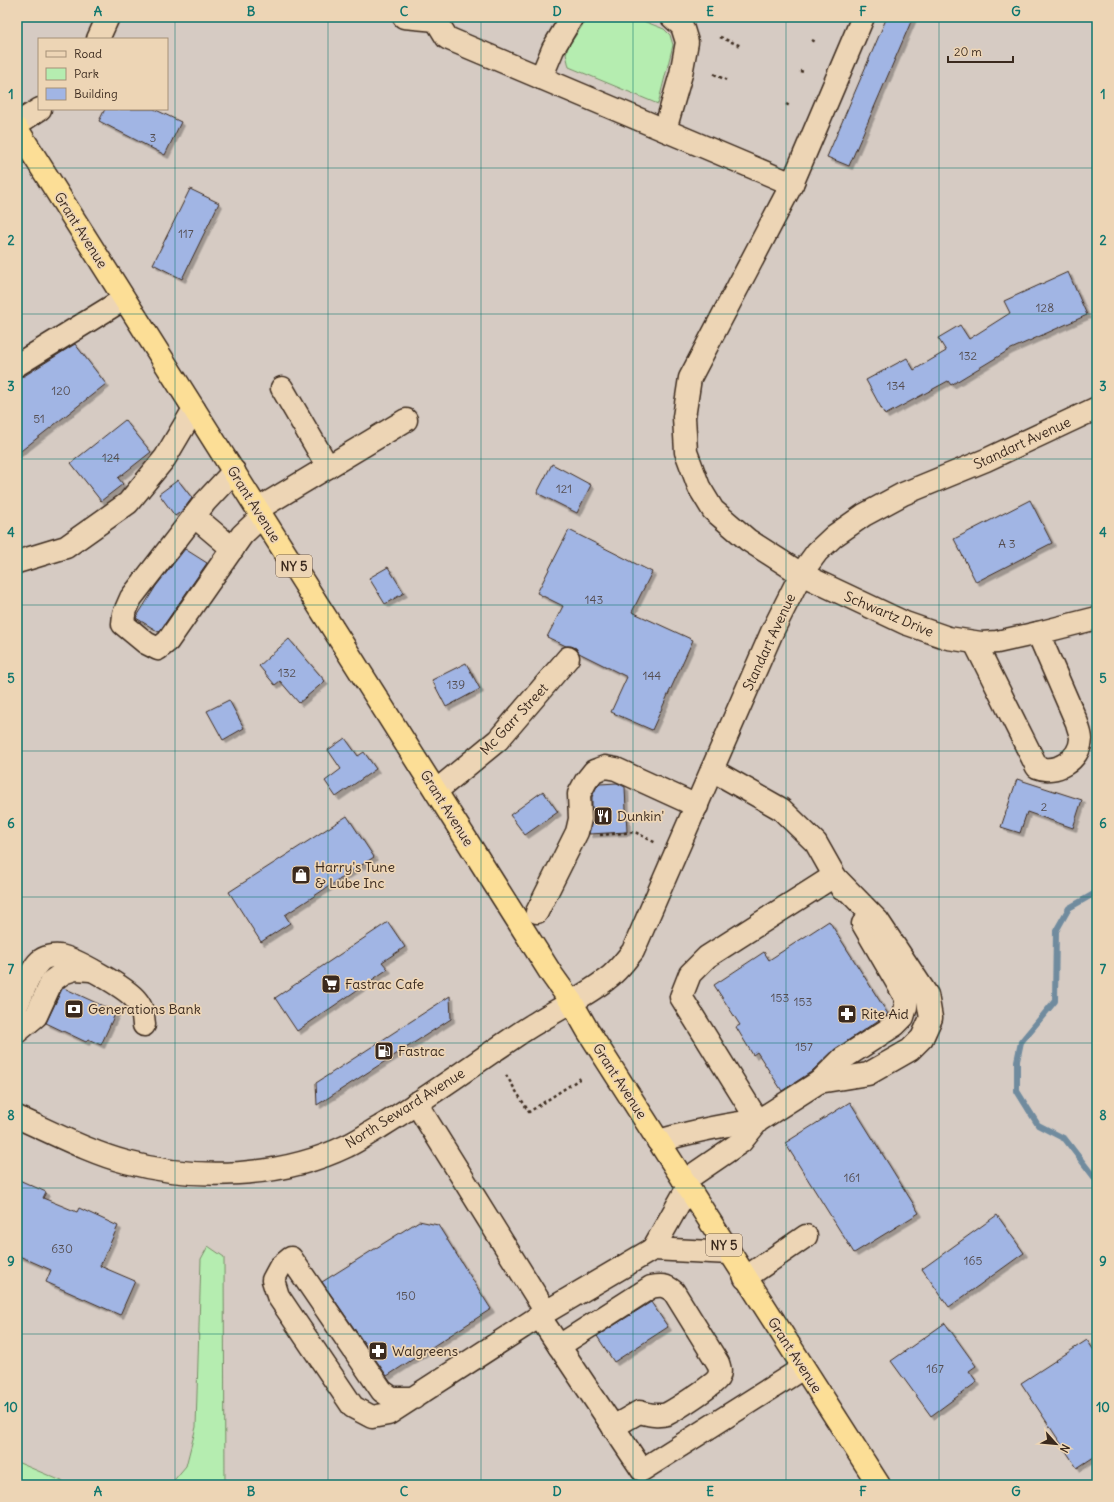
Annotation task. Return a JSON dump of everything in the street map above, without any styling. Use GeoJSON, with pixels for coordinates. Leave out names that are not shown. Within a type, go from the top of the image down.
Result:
{"type":"FeatureCollection","features":[{"type":"Feature","properties":{"kind":"highway","name":"Grant Avenue"},"geometry":{"type":"LineString","coordinates":[[17,129],[436,791],[879,1485]]}},
{"type":"Feature","properties":{"kind":"street"},"geometry":{"type":"LineString","coordinates":[[98,38],[108,17]]}},
{"type":"Feature","properties":{"kind":"street"},"geometry":{"type":"LineString","coordinates":[[404,17],[436,19],[447,38],[792,184]]}},
{"type":"Feature","properties":{"kind":"street"},"geometry":{"type":"LineString","coordinates":[[541,78],[553,49],[572,17]]}},
{"type":"Feature","properties":{"kind":"street"},"geometry":{"type":"LineString","coordinates":[[665,130],[681,74],[687,42],[682,26],[672,17]]}},
{"type":"Feature","properties":{"kind":"street","name":"Schwartz Drive"},"geometry":{"type":"LineString","coordinates":[[863,17],[792,184],[690,378],[684,417],[686,452],[700,487],[713,510],[748,540],[801,574],[905,624],[948,638],[975,642],[998,642],[1097,618]]}},
{"type":"Feature","properties":{"kind":"street"},"geometry":{"type":"LineString","coordinates":[[17,124],[38,110]]}},
{"type":"Feature","properties":{"kind":"street"},"geometry":{"type":"LineString","coordinates":[[17,365],[124,298]]}},
{"type":"Feature","properties":{"kind":"street"},"geometry":{"type":"LineString","coordinates":[[282,388],[328,466]]}},
{"type":"Feature","properties":{"kind":"street","name":"Standart Avenue"},"geometry":{"type":"LineString","coordinates":[[572,1003],[608,978],[621,966],[633,951],[772,632],[801,574],[817,552],[834,536],[864,515],[903,494],[986,460],[1097,408]]}},
{"type":"Feature","properties":{"kind":"street"},"geometry":{"type":"LineString","coordinates":[[17,562],[66,547],[128,503],[166,458],[194,409]]}},
{"type":"Feature","properties":{"kind":"street"},"geometry":{"type":"LineString","coordinates":[[234,471],[194,516],[131,598],[124,614],[123,624],[146,643],[158,649],[168,642],[242,535],[260,512],[328,466],[406,420]]}},
{"type":"Feature","properties":{"kind":"street"},"geometry":{"type":"LineString","coordinates":[[194,516],[233,549]]}},
{"type":"Feature","properties":{"kind":"street"},"geometry":{"type":"LineString","coordinates":[[975,642],[1037,767],[1044,770],[1052,770],[1060,767],[1072,759],[1078,752],[1081,738],[1077,723],[1038,633]]}},
{"type":"Feature","properties":{"kind":"street","name":"Mc Garr Street"},"geometry":{"type":"LineString","coordinates":[[436,791],[498,740],[568,658]]}},
{"type":"Feature","properties":{"kind":"street"},"geometry":{"type":"LineString","coordinates":[[537,912],[577,832],[580,819],[579,794],[586,781],[594,771],[605,767],[616,769],[697,806]]}},
{"type":"Feature","properties":{"kind":"street"},"geometry":{"type":"LineString","coordinates":[[409,1400],[392,1398],[382,1392],[288,1261],[280,1267],[273,1280],[278,1296],[353,1407],[372,1417],[388,1414],[542,1314],[653,1249],[686,1184],[740,1142],[758,1121],[819,1082],[842,1059],[895,1025],[903,1017],[906,1007],[906,998],[816,844],[781,809],[712,770]]}},
{"type":"Feature","properties":{"kind":"street"},"geometry":{"type":"LineString","coordinates":[[819,1082],[868,1074],[910,1050],[922,1038],[931,1018],[927,995],[878,921],[834,876]]}},
{"type":"Feature","properties":{"kind":"street"},"geometry":{"type":"LineString","coordinates":[[758,1121],[681,997],[690,974],[707,957],[834,876]]}},
{"type":"Feature","properties":{"kind":"street"},"geometry":{"type":"LineString","coordinates":[[17,1005],[32,972],[40,961],[50,957],[60,956],[84,966],[125,988],[137,1000],[143,1011],[144,1025]]}},
{"type":"Feature","properties":{"kind":"street"},"geometry":{"type":"LineString","coordinates":[[17,1028],[44,973],[52,966],[62,961],[84,966]]}},
{"type":"Feature","properties":{"kind":"street"},"geometry":{"type":"LineString","coordinates":[[17,1032],[36,1016],[52,981],[62,973],[84,966]]}},
{"type":"Feature","properties":{"kind":"street","name":"North Seward Avenue"},"geometry":{"type":"LineString","coordinates":[[17,1117],[100,1153],[126,1162],[186,1174],[226,1174],[261,1171],[297,1164],[318,1158],[348,1146],[416,1103],[537,1022],[572,1003]]}},
{"type":"Feature","properties":{"kind":"street"},"geometry":{"type":"LineString","coordinates":[[416,1103],[542,1314],[559,1346],[613,1427],[640,1478],[803,1368]]}},
{"type":"Feature","properties":{"kind":"street"},"geometry":{"type":"LineString","coordinates":[[658,1140],[710,1127],[732,1123],[758,1121]]}},
{"type":"Feature","properties":{"kind":"street"},"geometry":{"type":"LineString","coordinates":[[746,1278],[806,1236]]}},
{"type":"Feature","properties":{"kind":"street"},"geometry":{"type":"LineString","coordinates":[[653,1249],[730,1253]]}},
{"type":"Feature","properties":{"kind":"street"},"geometry":{"type":"LineString","coordinates":[[559,1346],[650,1287],[660,1285],[668,1287],[674,1292],[718,1363],[721,1371],[711,1386],[666,1414],[653,1416],[639,1412],[613,1427]]}},
{"type":"Feature","properties":{"kind":"path"},"geometry":{"type":"LineString","coordinates":[[496,21],[498,17]]}},
{"type":"Feature","properties":{"kind":"path"},"geometry":{"type":"LineString","coordinates":[[718,20],[722,17]]}},
{"type":"Feature","properties":{"kind":"path"},"geometry":{"type":"LineString","coordinates":[[720,37],[740,46]]}},
{"type":"Feature","properties":{"kind":"path"},"geometry":{"type":"LineString","coordinates":[[812,40],[817,43]]}},
{"type":"Feature","properties":{"kind":"path"},"geometry":{"type":"LineString","coordinates":[[800,71],[804,72]]}},
{"type":"Feature","properties":{"kind":"path"},"geometry":{"type":"LineString","coordinates":[[714,74],[726,80]]}},
{"type":"Feature","properties":{"kind":"path"},"geometry":{"type":"LineString","coordinates":[[786,104],[790,106]]}},
{"type":"Feature","properties":{"kind":"path"},"geometry":{"type":"LineString","coordinates":[[598,835],[635,832],[660,845]]}},
{"type":"Feature","properties":{"kind":"path"},"geometry":{"type":"LineString","coordinates":[[506,1075],[529,1112],[581,1078]]}},
{"type":"Feature","properties":{"kind":"green space"},"geometry":{"type":"Polygon","coordinates":[[[588,17],[633,17],[664,29],[670,35],[673,45],[658,104],[569,67],[566,54],[568,47],[588,17]]]}},
{"type":"Feature","properties":{"kind":"green space"},"geometry":{"type":"Polygon","coordinates":[[[208,1246],[224,1257],[225,1485],[170,1485],[186,1466],[196,1427],[201,1259],[208,1246]]]}},
{"type":"Feature","properties":{"kind":"green space"},"geometry":{"type":"Polygon","coordinates":[[[17,1462],[71,1485],[17,1485],[17,1462]]]}},
{"type":"Feature","properties":{"kind":"building"},"geometry":{"type":"Polygon","coordinates":[[[887,17],[913,17],[849,166],[827,157],[887,17]]]}},
{"type":"Feature","properties":{"kind":"building"},"geometry":{"type":"Polygon","coordinates":[[[104,110],[156,110],[181,122],[165,155],[99,121],[104,110]]]}},
{"type":"Feature","properties":{"kind":"building"},"geometry":{"type":"Polygon","coordinates":[[[190,189],[219,203],[182,279],[153,264],[190,189]]]}},
{"type":"Feature","properties":{"kind":"building"},"geometry":{"type":"Polygon","coordinates":[[[1068,272],[1087,315],[1009,350],[951,385],[948,381],[885,415],[866,380],[907,358],[914,370],[946,351],[938,338],[960,325],[969,339],[1010,313],[1004,301],[1068,272]]]}},
{"type":"Feature","properties":{"kind":"building"},"geometry":{"type":"Polygon","coordinates":[[[75,344],[106,384],[17,454],[17,377],[24,376],[75,344]]]}},
{"type":"Feature","properties":{"kind":"building"},"geometry":{"type":"Polygon","coordinates":[[[125,420],[151,452],[118,478],[123,484],[101,501],[71,463],[125,420]]]}},
{"type":"Feature","properties":{"kind":"building"},"geometry":{"type":"Polygon","coordinates":[[[552,464],[591,485],[577,513],[537,493],[552,464]]]}},
{"type":"Feature","properties":{"kind":"building"},"geometry":{"type":"Polygon","coordinates":[[[178,480],[192,498],[183,510],[175,516],[159,494],[178,480]]]}},
{"type":"Feature","properties":{"kind":"building"},"geometry":{"type":"Polygon","coordinates":[[[1030,500],[1052,543],[976,582],[954,539],[1030,500]]]}},
{"type":"Feature","properties":{"kind":"building"},"geometry":{"type":"Polygon","coordinates":[[[569,530],[652,572],[632,612],[693,640],[652,730],[611,712],[627,677],[579,653],[576,648],[566,646],[547,637],[563,606],[537,593],[569,530]]]}},
{"type":"Feature","properties":{"kind":"building"},"geometry":{"type":"Polygon","coordinates":[[[185,549],[207,563],[159,632],[136,618],[156,586],[185,549]]]}},
{"type":"Feature","properties":{"kind":"building"},"geometry":{"type":"Polygon","coordinates":[[[388,567],[404,593],[385,604],[369,578],[388,567]]]}},
{"type":"Feature","properties":{"kind":"building"},"geometry":{"type":"Polygon","coordinates":[[[289,639],[325,681],[299,703],[280,681],[275,685],[259,666],[289,639]]]}},
{"type":"Feature","properties":{"kind":"building"},"geometry":{"type":"Polygon","coordinates":[[[466,663],[480,689],[446,707],[432,680],[466,663]]]}},
{"type":"Feature","properties":{"kind":"building"},"geometry":{"type":"Polygon","coordinates":[[[229,700],[244,728],[223,740],[207,711],[229,700]]]}},
{"type":"Feature","properties":{"kind":"building"},"geometry":{"type":"Polygon","coordinates":[[[345,738],[358,756],[364,752],[376,769],[336,797],[325,781],[341,769],[328,750],[345,738]]]}},
{"type":"Feature","properties":{"kind":"building"},"geometry":{"type":"Polygon","coordinates":[[[1017,779],[1082,800],[1073,828],[1027,812],[1020,833],[1001,827],[1017,779]]]}},
{"type":"Feature","properties":{"kind":"building"},"geometry":{"type":"Polygon","coordinates":[[[617,783],[625,787],[627,832],[589,834],[592,819],[592,797],[596,788],[600,784],[617,783]]]}},
{"type":"Feature","properties":{"kind":"building"},"geometry":{"type":"Polygon","coordinates":[[[543,791],[558,812],[525,835],[510,815],[543,791]]]}},
{"type":"Feature","properties":{"kind":"building","name":"Harry's Tune & Lube Inc"},"geometry":{"type":"Polygon","coordinates":[[[347,816],[374,857],[285,915],[290,923],[261,942],[229,892],[347,816]]]}},
{"type":"Feature","properties":{"kind":"building","name":"Rite Aid"},"geometry":{"type":"Polygon","coordinates":[[[829,921],[888,1014],[835,1049],[811,1072],[782,1091],[757,1052],[753,1055],[736,1027],[740,1025],[714,985],[764,952],[769,960],[829,921]]]}},
{"type":"Feature","properties":{"kind":"building","name":"Fastrac Cafe"},"geometry":{"type":"Polygon","coordinates":[[[388,922],[405,947],[382,962],[388,969],[297,1031],[275,998],[388,922]]]}},
{"type":"Feature","properties":{"kind":"building","name":"Generations Bank"},"geometry":{"type":"Polygon","coordinates":[[[64,988],[116,1012],[101,1045],[88,1039],[86,1042],[46,1023],[62,989],[64,988]]]}},
{"type":"Feature","properties":{"kind":"building","name":"Fastrac"},"geometry":{"type":"Polygon","coordinates":[[[450,996],[451,1019],[317,1105],[316,1083],[450,996]]]}},
{"type":"Feature","properties":{"kind":"building"},"geometry":{"type":"Polygon","coordinates":[[[850,1102],[919,1213],[854,1253],[785,1143],[850,1102]]]}},
{"type":"Feature","properties":{"kind":"building"},"geometry":{"type":"Polygon","coordinates":[[[17,1179],[46,1192],[43,1198],[77,1212],[79,1208],[118,1226],[100,1266],[135,1281],[120,1315],[46,1282],[51,1270],[17,1255],[17,1179]]]}},
{"type":"Feature","properties":{"kind":"building"},"geometry":{"type":"Polygon","coordinates":[[[997,1215],[1024,1253],[949,1307],[922,1269],[997,1215]]]}},
{"type":"Feature","properties":{"kind":"building","name":"Walgreens"},"geometry":{"type":"Polygon","coordinates":[[[419,1221],[438,1225],[491,1309],[387,1376],[322,1282],[419,1221]]]}},
{"type":"Feature","properties":{"kind":"building"},"geometry":{"type":"Polygon","coordinates":[[[651,1302],[668,1327],[614,1362],[597,1336],[651,1302]]]}},
{"type":"Feature","properties":{"kind":"building"},"geometry":{"type":"Polygon","coordinates":[[[945,1323],[976,1366],[969,1371],[977,1382],[931,1416],[891,1361],[945,1323]]]}},
{"type":"Feature","properties":{"kind":"building"},"geometry":{"type":"Polygon","coordinates":[[[1087,1340],[1097,1355],[1097,1455],[1077,1468],[1021,1383],[1087,1340]]]}},
{"type":"Feature","properties":{"kind":"waterway"},"geometry":{"type":"LineString","coordinates":[[1097,892],[1069,908],[1056,931],[1055,1001],[1021,1042],[1017,1061],[1017,1091],[1038,1125],[1065,1139],[1097,1181]]}},
{"type":"Feature","properties":{"kind":"place","name":"Dunkin'"},"geometry":{"type":"Point","coordinates":[603,816]}},
{"type":"Feature","properties":{"kind":"place","name":"Harry's Tune & Lube Inc"},"geometry":{"type":"Point","coordinates":[301,875]}},
{"type":"Feature","properties":{"kind":"place","name":"Fastrac Cafe"},"geometry":{"type":"Point","coordinates":[331,984]}},
{"type":"Feature","properties":{"kind":"place","name":"Generations Bank"},"geometry":{"type":"Point","coordinates":[74,1009]}},
{"type":"Feature","properties":{"kind":"place","name":"Rite Aid"},"geometry":{"type":"Point","coordinates":[847,1014]}},
{"type":"Feature","properties":{"kind":"place","name":"Fastrac"},"geometry":{"type":"Point","coordinates":[384,1051]}},
{"type":"Feature","properties":{"kind":"place","name":"Walgreens"},"geometry":{"type":"Point","coordinates":[378,1351]}}]}
